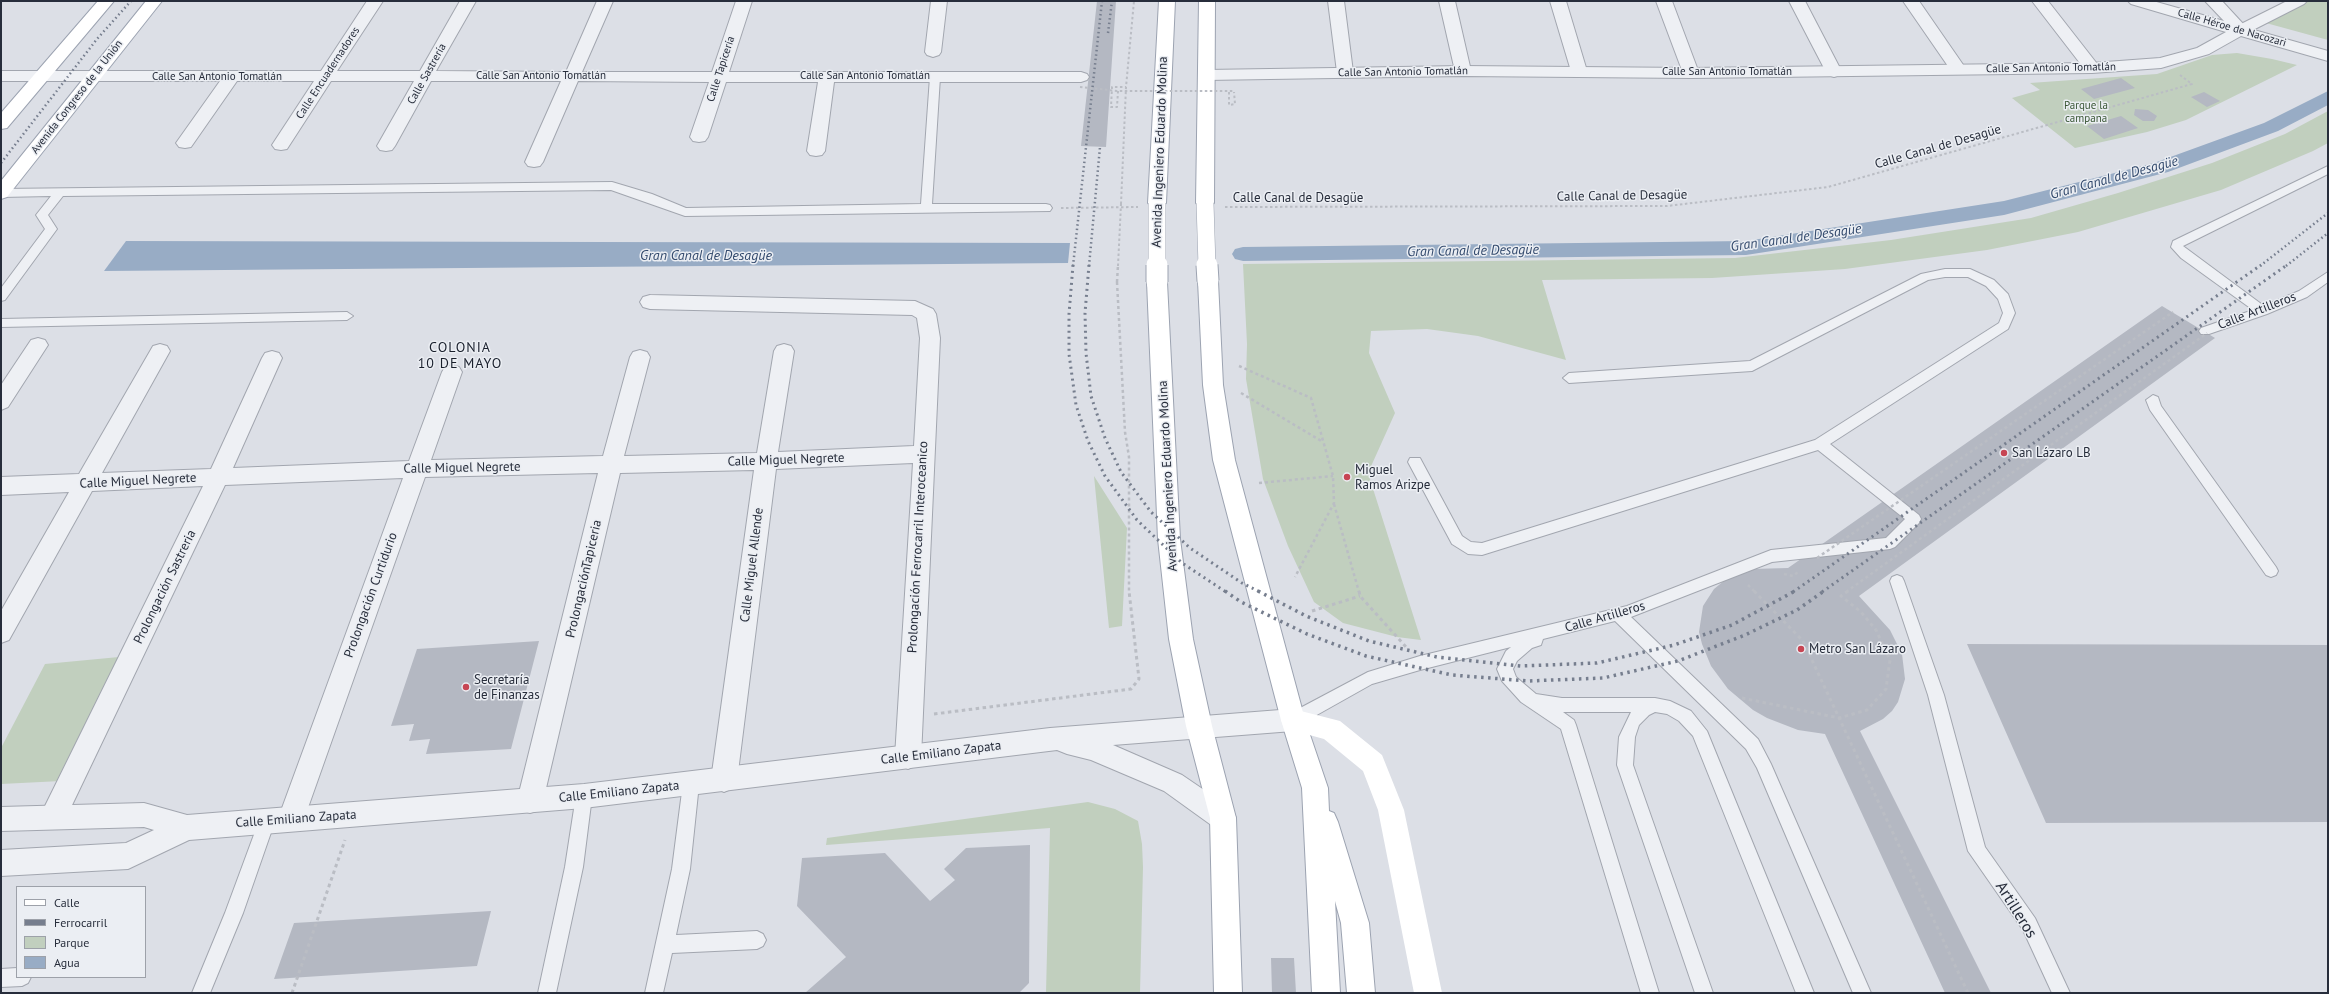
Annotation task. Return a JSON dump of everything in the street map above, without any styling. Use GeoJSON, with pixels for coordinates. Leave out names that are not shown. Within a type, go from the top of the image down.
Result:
{"type":"FeatureCollection","features":[{"type":"Feature","properties":{"kind":"main road"},"geometry":{"type":"LineString","coordinates":[[1,124],[106,1]]}},
{"type":"Feature","properties":{"kind":"main road","name":"Avenida Congreso de la Unión"},"geometry":{"type":"LineString","coordinates":[[1,193],[154,1]]}},
{"type":"Feature","properties":{"kind":"main road","name":"Avenida Ingeniero Eduardo Molina"},"geometry":{"type":"LineString","coordinates":[[1167,1],[1149,205],[1157,282],[1169,539],[1181,639],[1199,726],[1223,818],[1228,993]]}},
{"type":"Feature","properties":{"kind":"main road"},"geometry":{"type":"LineString","coordinates":[[1207,1],[1206,75],[1213,205],[1208,281],[1213,385],[1224,460],[1245,544],[1293,720],[1355,923],[1361,993]]}},
{"type":"Feature","properties":{"kind":"main road"},"geometry":{"type":"LineString","coordinates":[[1293,720],[1331,730],[1373,763],[1391,810],[1428,993]]}},
{"type":"Feature","properties":{"kind":"main road"},"geometry":{"type":"LineString","coordinates":[[1315,788],[1326,993]]}},
{"type":"Feature","properties":{"kind":"street","name":"Calle Encuadernadores"},"geometry":{"type":"LineString","coordinates":[[282,145],[375,1]]}},
{"type":"Feature","properties":{"kind":"street","name":"Calle Sastrería"},"geometry":{"type":"LineString","coordinates":[[386,146],[468,1]]}},
{"type":"Feature","properties":{"kind":"street"},"geometry":{"type":"LineString","coordinates":[[534,162],[570,76],[605,1]]}},
{"type":"Feature","properties":{"kind":"street","name":"Calle Tapicería"},"geometry":{"type":"LineString","coordinates":[[699,136],[718,75],[744,1]]}},
{"type":"Feature","properties":{"kind":"street"},"geometry":{"type":"LineString","coordinates":[[933,52],[939,1]]}},
{"type":"Feature","properties":{"kind":"street"},"geometry":{"type":"LineString","coordinates":[[1336,1],[1344,72]]}},
{"type":"Feature","properties":{"kind":"street"},"geometry":{"type":"LineString","coordinates":[[1448,1],[1463,71]]}},
{"type":"Feature","properties":{"kind":"street"},"geometry":{"type":"LineString","coordinates":[[1558,1],[1579,71]]}},
{"type":"Feature","properties":{"kind":"street"},"geometry":{"type":"LineString","coordinates":[[1664,1],[1692,73]]}},
{"type":"Feature","properties":{"kind":"street"},"geometry":{"type":"LineString","coordinates":[[1797,1],[1834,72]]}},
{"type":"Feature","properties":{"kind":"street"},"geometry":{"type":"LineString","coordinates":[[1911,1],[1958,69]]}},
{"type":"Feature","properties":{"kind":"street"},"geometry":{"type":"LineString","coordinates":[[2040,1],[2092,68]]}},
{"type":"Feature","properties":{"kind":"street","name":"Calle Héroe de Nacozari"},"geometry":{"type":"LineString","coordinates":[[2136,1],[2241,30],[2323,55]]}},
{"type":"Feature","properties":{"kind":"street"},"geometry":{"type":"LineString","coordinates":[[2213,1],[2241,30]]}},
{"type":"Feature","properties":{"kind":"street","name":"Calle San Antonio Tomatlán"},"geometry":{"type":"LineString","coordinates":[[1206,75],[1463,71],[1692,73],[2092,68],[2161,63],[2203,51],[2299,1]]}},
{"type":"Feature","properties":{"kind":"street","name":"Calle San Antonio Tomatlán"},"geometry":{"type":"LineString","coordinates":[[1,76],[718,75],[935,77],[1081,82]]}},
{"type":"Feature","properties":{"kind":"street"},"geometry":{"type":"LineString","coordinates":[[185,143],[232,76]]}},
{"type":"Feature","properties":{"kind":"street"},"geometry":{"type":"LineString","coordinates":[[816,151],[828,76]]}},
{"type":"Feature","properties":{"kind":"street","name":"Prolongación Ferrocarril Interoceanico"},"geometry":{"type":"LineString","coordinates":[[650,302],[915,308],[926,314],[930,338],[908,757]]}},
{"type":"Feature","properties":{"kind":"street"},"geometry":{"type":"LineString","coordinates":[[1,402],[38,345]]}},
{"type":"Feature","properties":{"kind":"street"},"geometry":{"type":"LineString","coordinates":[[1,633],[160,351]]}},
{"type":"Feature","properties":{"kind":"street","name":"Calle Miguel Allende"},"geometry":{"type":"LineString","coordinates":[[724,780],[766,461],[784,351]]}},
{"type":"Feature","properties":{"kind":"street","name":"ProlongaciónTapiceria"},"geometry":{"type":"LineString","coordinates":[[530,801],[611,466],[640,357]]}},
{"type":"Feature","properties":{"kind":"street","name":"Prolongación Sastreria"},"geometry":{"type":"LineString","coordinates":[[54,816],[218,477],[272,358]]}},
{"type":"Feature","properties":{"kind":"street","name":"Prolongación Curtidurio"},"geometry":{"type":"LineString","coordinates":[[279,820],[416,469],[452,372]]}},
{"type":"Feature","properties":{"kind":"street","name":"Calle Miguel Negrete"},"geometry":{"type":"LineString","coordinates":[[1,486],[416,469],[611,466],[923,454]]}},
{"type":"Feature","properties":{"kind":"street","name":"Calle Emiliano Zapata"},"geometry":{"type":"LineString","coordinates":[[1,863],[128,856],[187,828],[584,796],[1050,739],[1199,726],[1293,720]]}},
{"type":"Feature","properties":{"kind":"street","name":"Calle Emiliano Zapata"},"geometry":{"type":"LineString","coordinates":[[1050,739],[1093,749],[1129,763],[1172,783],[1223,818]]}},
{"type":"Feature","properties":{"kind":"street","name":"Calle Emiliano Zapata"},"geometry":{"type":"LineString","coordinates":[[1,818],[144,814],[187,828]]}},
{"type":"Feature","properties":{"kind":"lane"},"geometry":{"type":"LineString","coordinates":[[926,208],[935,77]]}},
{"type":"Feature","properties":{"kind":"lane"},"geometry":{"type":"LineString","coordinates":[[2263,311],[2185,255],[2178,247],[2178,244],[2328,170]]}},
{"type":"Feature","properties":{"kind":"lane"},"geometry":{"type":"LineString","coordinates":[[1,193],[59,194],[612,186],[648,197],[685,212],[926,208],[1046,208]]}},
{"type":"Feature","properties":{"kind":"lane"},"geometry":{"type":"LineString","coordinates":[[1,297],[51,230],[42,215],[59,194]]}},
{"type":"Feature","properties":{"kind":"lane"},"geometry":{"type":"LineString","coordinates":[[1414,462],[1457,540],[1468,548],[1476,550],[1820,444],[2004,326],[2009,313],[2004,297],[1990,283],[1970,273],[1945,273],[1925,277],[1752,366],[1569,378]]}},
{"type":"Feature","properties":{"kind":"lane","name":"Calle Artilleros"},"geometry":{"type":"LineString","coordinates":[[2206,332],[2263,311],[2303,294],[2327,280]]}},
{"type":"Feature","properties":{"kind":"lane"},"geometry":{"type":"LineString","coordinates":[[1,323],[347,316]]}},
{"type":"Feature","properties":{"kind":"lane"},"geometry":{"type":"LineString","coordinates":[[2153,400],[2155,407],[2271,571]]}},
{"type":"Feature","properties":{"kind":"lane","name":"Calle Artilleros"},"geometry":{"type":"LineString","coordinates":[[1293,720],[1368,679],[1420,663],[1618,614],[1676,595],[1771,556],[1890,543],[1914,519],[1820,444]]}},
{"type":"Feature","properties":{"kind":"lane","name":"Artilleros"},"geometry":{"type":"LineString","coordinates":[[1897,581],[1936,695],[1977,851],[2028,924],[2061,993]]}},
{"type":"Feature","properties":{"kind":"lane"},"geometry":{"type":"LineString","coordinates":[[1618,614],[1752,744],[1763,764],[1862,993]]}},
{"type":"Feature","properties":{"kind":"lane"},"geometry":{"type":"LineString","coordinates":[[1566,628],[1527,644],[1511,656],[1505,669],[1510,681],[1527,697],[1550,711],[1568,725],[1650,993]]}},
{"type":"Feature","properties":{"kind":"lane"},"geometry":{"type":"LineString","coordinates":[[1527,697],[1562,705],[1655,705],[1670,708],[1685,716],[1699,731],[1805,993]]}},
{"type":"Feature","properties":{"kind":"lane"},"geometry":{"type":"LineString","coordinates":[[1655,705],[1643,710],[1633,721],[1627,737],[1625,765],[1704,993]]}},
{"type":"Feature","properties":{"kind":"lane"},"geometry":{"type":"LineString","coordinates":[[654,993],[681,869],[691,784]]}},
{"type":"Feature","properties":{"kind":"lane"},"geometry":{"type":"LineString","coordinates":[[547,993],[574,866],[584,796]]}},
{"type":"Feature","properties":{"kind":"lane"},"geometry":{"type":"LineString","coordinates":[[202,993],[234,913],[279,820]]}},
{"type":"Feature","properties":{"kind":"lane"},"geometry":{"type":"LineString","coordinates":[[665,944],[757,940]]}},
{"type":"Feature","properties":{"kind":"lane"},"geometry":{"type":"LineString","coordinates":[[1,978],[16,977]]}},
{"type":"Feature","properties":{"kind":"path"},"geometry":{"type":"LineString","coordinates":[[910,717],[1131,689],[1139,678],[1130,595],[1129,457],[1125,432],[1117,282],[1126,87],[1134,1]]}},
{"type":"Feature","properties":{"kind":"path","name":"Calle Canal de Desagüe"},"geometry":{"type":"LineString","coordinates":[[1213,205],[1667,206],[1828,187],[2192,84],[2161,63]]}},
{"type":"Feature","properties":{"kind":"path"},"geometry":{"type":"LineString","coordinates":[[1081,82],[1118,91],[1172,91],[1180,91],[1187,91],[1195,91],[1203,91],[1211,91],[1218,91],[1226,91],[1234,91],[1235,104],[1229,104],[1229,97],[1229,90]]}},
{"type":"Feature","properties":{"kind":"path"},"geometry":{"type":"LineString","coordinates":[[1118,91],[1117,107],[1112,107],[1112,87],[1126,87]]}},
{"type":"Feature","properties":{"kind":"path"},"geometry":{"type":"LineString","coordinates":[[1046,208],[1149,205]]}},
{"type":"Feature","properties":{"kind":"path"},"geometry":{"type":"LineString","coordinates":[[1817,558],[2173,312]]}},
{"type":"Feature","properties":{"kind":"path"},"geometry":{"type":"LineString","coordinates":[[1742,698],[1839,718],[1867,710],[1886,690],[1890,660],[1876,630],[1861,612],[1841,596],[2206,332]]}},
{"type":"Feature","properties":{"kind":"path"},"geometry":{"type":"LineString","coordinates":[[1239,366],[1311,398],[1333,476],[1334,504],[1360,596],[1420,663]]}},
{"type":"Feature","properties":{"kind":"path"},"geometry":{"type":"LineString","coordinates":[[1241,393],[1323,442]]}},
{"type":"Feature","properties":{"kind":"path"},"geometry":{"type":"LineString","coordinates":[[1259,484],[1333,476]]}},
{"type":"Feature","properties":{"kind":"path"},"geometry":{"type":"LineString","coordinates":[[1295,577],[1334,504]]}},
{"type":"Feature","properties":{"kind":"path"},"geometry":{"type":"LineString","coordinates":[[1750,587],[1802,641],[1968,993]]}},
{"type":"Feature","properties":{"kind":"path"},"geometry":{"type":"LineString","coordinates":[[1312,611],[1360,596]]}},
{"type":"Feature","properties":{"kind":"path"},"geometry":{"type":"LineString","coordinates":[[292,993],[354,815]]}},
{"type":"Feature","properties":{"kind":"green space"},"geometry":{"type":"Polygon","coordinates":[[[2308,1],[2328,1],[2328,40],[2266,23],[2308,1]]]}},
{"type":"Feature","properties":{"kind":"green space","name":"Parque la campana"},"geometry":{"type":"Polygon","coordinates":[[[2237,53],[2297,65],[2186,120],[2147,132],[2075,148],[2012,98],[2040,90],[2030,83],[2157,74],[2212,55],[2237,53]]]}},
{"type":"Feature","properties":{"kind":"green space"},"geometry":{"type":"Polygon","coordinates":[[[2328,111],[2328,143],[2313,151],[2221,190],[2078,232],[1987,250],[1845,269],[1712,278],[1542,280],[1566,360],[1478,336],[1427,329],[1371,331],[1369,353],[1395,413],[1368,473],[1421,640],[1397,637],[1343,623],[1314,602],[1288,546],[1263,479],[1246,379],[1247,344],[1243,264],[1735,258],[1891,240],[2031,218],[2118,193],[2212,163],[2285,134],[2328,111]]]}},
{"type":"Feature","properties":{"kind":"green space"},"geometry":{"type":"Polygon","coordinates":[[[1094,476],[1127,528],[1122,626],[1109,628],[1094,476]]]}},
{"type":"Feature","properties":{"kind":"green space"},"geometry":{"type":"Polygon","coordinates":[[[119,657],[61,781],[1,784],[1,748],[45,664],[119,657]]]}},
{"type":"Feature","properties":{"kind":"green space"},"geometry":{"type":"Polygon","coordinates":[[[1088,802],[1115,809],[1138,821],[1142,844],[1143,867],[1140,993],[1046,993],[1050,828],[826,845],[827,838],[1088,802]]]}},
{"type":"Feature","properties":{"kind":"water"},"geometry":{"type":"Polygon","coordinates":[[[126,241],[1070,243],[1068,263],[104,271],[126,241]]]}},
{"type":"Feature","properties":{"kind":"building"},"geometry":{"type":"Polygon","coordinates":[[[1097,1],[1116,1],[1106,147],[1081,146],[1097,1]]]}},
{"type":"Feature","properties":{"kind":"building"},"geometry":{"type":"Polygon","coordinates":[[[2121,78],[2135,88],[2094,99],[2081,89],[2121,78]]]}},
{"type":"Feature","properties":{"kind":"building"},"geometry":{"type":"Polygon","coordinates":[[[2204,92],[2220,101],[2207,107],[2191,97],[2204,92]]]}},
{"type":"Feature","properties":{"kind":"building"},"geometry":{"type":"Polygon","coordinates":[[[2135,109],[2148,110],[2157,116],[2154,121],[2143,121],[2134,115],[2135,109]]]}},
{"type":"Feature","properties":{"kind":"building"},"geometry":{"type":"Polygon","coordinates":[[[2121,116],[2138,128],[2104,139],[2087,126],[2121,116]]]}},
{"type":"Feature","properties":{"kind":"building"},"geometry":{"type":"Polygon","coordinates":[[[2162,306],[2215,338],[1859,596],[1890,630],[1902,654],[1905,679],[1898,702],[1892,711],[1883,719],[1860,731],[1991,993],[1945,993],[1825,734],[1798,730],[1767,718],[1753,710],[1728,689],[1711,666],[1702,644],[1699,632],[1703,606],[1714,589],[1730,576],[1751,569],[1788,568],[2162,306]]]}},
{"type":"Feature","properties":{"kind":"building","name":"Secretaría de Finanzas"},"geometry":{"type":"Polygon","coordinates":[[[539,641],[511,749],[426,754],[430,739],[409,741],[414,724],[391,726],[417,649],[539,641]]]}},
{"type":"Feature","properties":{"kind":"building"},"geometry":{"type":"Polygon","coordinates":[[[1967,644],[2328,645],[2328,822],[2046,823],[1967,644]]]}},
{"type":"Feature","properties":{"kind":"building"},"geometry":{"type":"Polygon","coordinates":[[[1030,845],[1029,983],[1019,993],[805,993],[846,957],[797,906],[802,858],[885,853],[930,901],[955,880],[944,869],[966,848],[1030,845]]]}},
{"type":"Feature","properties":{"kind":"building"},"geometry":{"type":"Polygon","coordinates":[[[491,911],[477,966],[274,979],[294,923],[491,911]]]}},
{"type":"Feature","properties":{"kind":"building"},"geometry":{"type":"Polygon","coordinates":[[[1271,958],[1294,958],[1296,993],[1272,993],[1271,958]]]}},
{"type":"Feature","properties":{"kind":"waterway","name":"Gran Canal de Desagüe"},"geometry":{"type":"LineString","coordinates":[[1243,254],[1746,248],[2004,208],[2161,168],[2271,127],[2328,97]]}},
{"type":"Feature","properties":{"kind":"railway"},"geometry":{"type":"LineString","coordinates":[[1,163],[97,39],[131,1]]}},
{"type":"Feature","properties":{"kind":"railway"},"geometry":{"type":"LineString","coordinates":[[1073,266],[1102,1]]}},
{"type":"Feature","properties":{"kind":"railway"},"geometry":{"type":"LineString","coordinates":[[1108,33],[1112,1]]}},
{"type":"Feature","properties":{"kind":"railway"},"geometry":{"type":"LineString","coordinates":[[1089,266],[1100,147]]}},
{"type":"Feature","properties":{"kind":"railway"},"geometry":{"type":"LineString","coordinates":[[2260,266],[2328,213]]}},
{"type":"Feature","properties":{"kind":"railway"},"geometry":{"type":"LineString","coordinates":[[2286,266],[2328,233]]}},
{"type":"Feature","properties":{"kind":"railway"},"geometry":{"type":"LineString","coordinates":[[1073,265],[1069,314],[1069,354],[1076,405],[1088,441],[1105,476],[1137,520],[1182,563],[1226,592]]}},
{"type":"Feature","properties":{"kind":"railway"},"geometry":{"type":"LineString","coordinates":[[1089,265],[1085,313],[1086,353],[1091,396],[1105,438],[1121,472],[1151,512],[1190,548],[1242,583],[1258,591]]}},
{"type":"Feature","properties":{"kind":"railway"},"geometry":{"type":"LineString","coordinates":[[1793,592],[2261,265]]}},
{"type":"Feature","properties":{"kind":"railway"},"geometry":{"type":"LineString","coordinates":[[1822,592],[2287,265]]}},
{"type":"Feature","properties":{"kind":"railway"},"geometry":{"type":"LineString","coordinates":[[1225,591],[1241,602],[1307,634],[1366,656],[1452,675],[1528,681],[1603,678],[1678,661],[1745,635],[1797,610],[1824,591]]}},
{"type":"Feature","properties":{"kind":"railway"},"geometry":{"type":"LineString","coordinates":[[1258,591],[1306,616],[1369,641],[1437,657],[1521,666],[1597,663],[1674,645],[1732,625],[1795,591]]}},
{"type":"Feature","properties":{"kind":"place","name":"San Lázaro LB"},"geometry":{"type":"Point","coordinates":[2004,453]}},
{"type":"Feature","properties":{"kind":"place","name":"Miguel Ramos Arizpe"},"geometry":{"type":"Point","coordinates":[1347,477]}},
{"type":"Feature","properties":{"kind":"place","name":"Metro San Lázaro"},"geometry":{"type":"Point","coordinates":[1801,649]}},
{"type":"Feature","properties":{"kind":"place","name":"Secretaría de Finanzas"},"geometry":{"type":"Point","coordinates":[466,687]}},
{"type":"Feature","properties":{"kind":"district","name":"COLONIA 10 DE MAYO"},"geometry":{"type":"Point","coordinates":[460,356]}}]}
